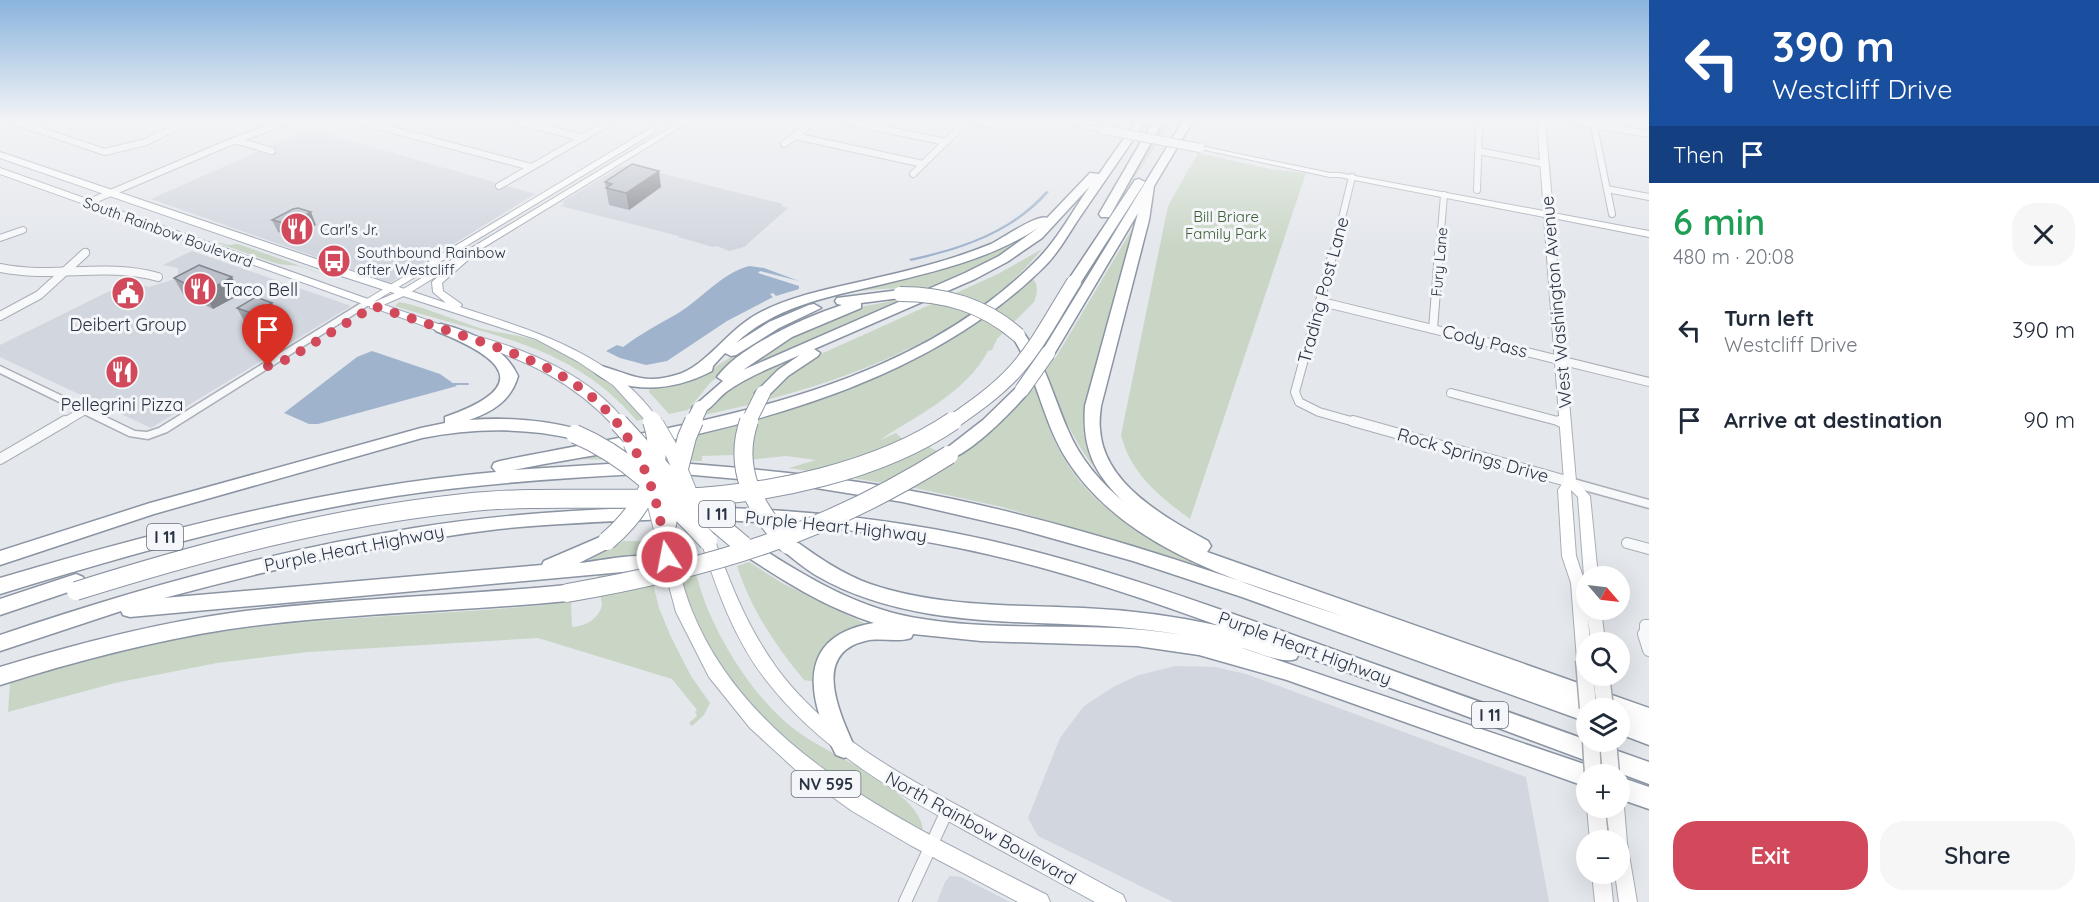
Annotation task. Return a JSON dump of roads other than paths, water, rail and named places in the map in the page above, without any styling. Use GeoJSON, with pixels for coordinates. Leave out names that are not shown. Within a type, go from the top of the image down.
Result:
{"type":"FeatureCollection","features":[{"type":"Feature","properties":{"kind":"highway"},"geometry":{"type":"LineString","coordinates":[[700,408],[721,389],[751,370],[1003,259],[1041,233],[1069,200],[1106,163]]}},
{"type":"Feature","properties":{"kind":"highway"},"geometry":{"type":"LineString","coordinates":[[409,487],[563,453],[632,443],[688,431],[774,407],[850,381],[929,345],[991,306],[1042,261],[1112,163]]}},
{"type":"Feature","properties":{"kind":"highway"},"geometry":{"type":"LineString","coordinates":[[0,607],[249,542],[409,510],[502,500],[719,495],[768,488],[833,473],[874,460],[923,438],[982,402],[1027,357],[1134,163]]}},
{"type":"Feature","properties":{"kind":"highway"},"geometry":{"type":"LineString","coordinates":[[1069,280],[1148,163]]}},
{"type":"Feature","properties":{"kind":"highway"},"geometry":{"type":"LineString","coordinates":[[0,676],[118,642],[218,623],[290,615],[567,593],[670,574],[732,558],[789,538],[866,505],[911,480],[949,455],[989,424],[1022,390],[1048,353],[1162,163]]}},
{"type":"Feature","properties":{"kind":"highway"},"geometry":{"type":"LineString","coordinates":[[1149,185],[1143,220],[1092,410],[1091,430],[1099,457],[1124,491],[1172,529],[1247,568],[1342,607]]}},
{"type":"Feature","properties":{"kind":"highway"},"geometry":{"type":"LineString","coordinates":[[698,372],[741,330],[771,312],[811,298],[941,265],[982,252],[1030,229],[1069,200]]}},
{"type":"Feature","properties":{"kind":"highway"},"geometry":{"type":"LineString","coordinates":[[1072,220],[1030,253],[1003,269],[806,357],[779,376],[763,393],[752,410],[744,432],[743,468],[756,505],[774,531],[788,545],[831,576],[863,590],[903,602],[938,608],[1141,620],[1214,632],[1311,660],[1331,657]]}},
{"type":"Feature","properties":{"kind":"highway"},"geometry":{"type":"LineString","coordinates":[[664,541],[676,475],[689,430],[700,408],[716,386],[730,372],[778,338],[838,310],[900,294]]}},
{"type":"Feature","properties":{"kind":"highway"},"geometry":{"type":"LineString","coordinates":[[601,371],[626,382],[651,384],[682,379],[698,372],[756,334],[793,316],[848,300],[900,294],[939,296],[973,305],[995,316],[1018,335],[1034,360],[1071,453],[1089,478],[1114,503],[1146,527],[1194,554],[1237,571],[1649,718]]}},
{"type":"Feature","properties":{"kind":"highway"},"geometry":{"type":"LineString","coordinates":[[0,558],[150,509],[399,438],[483,409],[499,398],[509,384],[509,372],[501,361],[473,342],[441,328]]}},
{"type":"Feature","properties":{"kind":"highway"},"geometry":{"type":"LineString","coordinates":[[520,573],[559,564],[607,541],[636,513],[650,484],[656,463],[659,440],[651,418]]}},
{"type":"Feature","properties":{"kind":"highway"},"geometry":{"type":"LineString","coordinates":[[619,423],[656,463],[676,475],[694,504],[743,545],[805,584],[873,614],[906,624],[951,631],[1121,635],[1159,639],[1215,650],[1300,676],[1576,772]]}},
{"type":"Feature","properties":{"kind":"highway"},"geometry":{"type":"LineString","coordinates":[[399,438],[442,429],[492,424],[537,426],[575,434],[608,450],[650,484],[671,502],[708,542]]}},
{"type":"Feature","properties":{"kind":"highway","name":"Purple Heart Highway"},"geometry":{"type":"LineString","coordinates":[[0,586],[134,545],[206,527],[301,506],[409,487],[527,473],[663,468],[787,476],[910,496],[1028,523],[1154,560],[1576,706]]}},
{"type":"Feature","properties":{"kind":"highway","name":"Purple Heart Highway"},"geometry":{"type":"LineString","coordinates":[[0,643],[93,612],[243,570],[408,536],[493,524],[576,516],[650,513],[717,514],[858,525],[989,547],[1125,584],[1649,773]]}},
{"type":"Feature","properties":{"kind":"highway"},"geometry":{"type":"LineString","coordinates":[[93,612],[644,563],[657,566],[671,576]]}},
{"type":"Feature","properties":{"kind":"highway"},"geometry":{"type":"LineString","coordinates":[[0,616],[76,586]]}},
{"type":"Feature","properties":{"kind":"highway"},"geometry":{"type":"LineString","coordinates":[[844,748],[832,720],[823,678],[829,658],[845,641],[862,633],[877,630],[946,638],[1007,632]]}},
{"type":"Feature","properties":{"kind":"highway"},"geometry":{"type":"LineString","coordinates":[[1630,728],[1649,735]]}},
{"type":"Feature","properties":{"kind":"highway"},"geometry":{"type":"LineString","coordinates":[[1630,791],[1649,798]]}},
{"type":"Feature","properties":{"kind":"main road","name":"South Rainbow Boulevard"},"geometry":{"type":"LineString","coordinates":[[23,163],[396,291]]}},
{"type":"Feature","properties":{"kind":"main road"},"geometry":{"type":"LineString","coordinates":[[370,304],[396,291],[484,230],[596,163]]}},
{"type":"Feature","properties":{"kind":"main road"},"geometry":{"type":"LineString","coordinates":[[370,304],[471,251],[614,163]]}},
{"type":"Feature","properties":{"kind":"main road"},"geometry":{"type":"LineString","coordinates":[[1279,163],[1336,172],[1649,234]]}},
{"type":"Feature","properties":{"kind":"main road"},"geometry":{"type":"LineString","coordinates":[[1281,163],[1291,165]]}},
{"type":"Feature","properties":{"kind":"main road","name":"West Washington Avenue"},"geometry":{"type":"LineString","coordinates":[[1545,164],[1570,483],[1584,496],[1590,566]]}},
{"type":"Feature","properties":{"kind":"main road","name":"South Rainbow Boulevard"},"geometry":{"type":"LineString","coordinates":[[0,171],[370,304]]}},
{"type":"Feature","properties":{"kind":"main road"},"geometry":{"type":"LineString","coordinates":[[565,194],[562,190],[575,181],[581,172]]}},
{"type":"Feature","properties":{"kind":"main road"},"geometry":{"type":"LineString","coordinates":[[484,230],[495,232],[511,227]]}},
{"type":"Feature","properties":{"kind":"main road"},"geometry":{"type":"LineString","coordinates":[[173,233],[225,242],[245,240]]}},
{"type":"Feature","properties":{"kind":"main road"},"geometry":{"type":"LineString","coordinates":[[468,313],[440,294],[436,285],[442,275],[471,251]]}},
{"type":"Feature","properties":{"kind":"main road"},"geometry":{"type":"LineString","coordinates":[[396,291],[546,339],[601,371],[624,388],[651,418],[670,448],[676,475]]}},
{"type":"Feature","properties":{"kind":"main road","name":"North Rainbow Boulevard"},"geometry":{"type":"LineString","coordinates":[[370,304],[522,356],[558,372],[597,400],[619,423],[637,454],[650,484],[671,576],[683,613],[706,657],[728,690],[758,725],[785,751],[832,788],[884,821],[1040,902]]}},
{"type":"Feature","properties":{"kind":"main road","name":"West Washington Avenue"},"geometry":{"type":"LineString","coordinates":[[1570,483],[1564,490],[1568,547],[1578,583],[1587,698]]}},
{"type":"Feature","properties":{"kind":"main road","name":"North Rainbow Boulevard"},"geometry":{"type":"LineString","coordinates":[[694,504],[732,608],[760,658],[797,705],[844,748],[893,782],[1116,902]]}},
{"type":"Feature","properties":{"kind":"main road"},"geometry":{"type":"LineString","coordinates":[[1602,884],[1604,902]]}},
{"type":"Feature","properties":{"kind":"main road"},"geometry":{"type":"LineString","coordinates":[[1625,884],[1628,902]]}},
{"type":"Feature","properties":{"kind":"street"},"geometry":{"type":"LineString","coordinates":[[87,203],[181,163]]}},
{"type":"Feature","properties":{"kind":"street"},"geometry":{"type":"LineString","coordinates":[[516,163],[531,167]]}},
{"type":"Feature","properties":{"kind":"street"},"geometry":{"type":"LineString","coordinates":[[499,186],[538,163]]}},
{"type":"Feature","properties":{"kind":"street"},"geometry":{"type":"LineString","coordinates":[[919,163],[923,164]]}},
{"type":"Feature","properties":{"kind":"street"},"geometry":{"type":"LineString","coordinates":[[1477,190],[1478,163]]}},
{"type":"Feature","properties":{"kind":"street"},"geometry":{"type":"LineString","coordinates":[[1540,163],[1545,164]]}},
{"type":"Feature","properties":{"kind":"street"},"geometry":{"type":"LineString","coordinates":[[1602,163],[1611,214]]}},
{"type":"Feature","properties":{"kind":"street"},"geometry":{"type":"LineString","coordinates":[[913,174],[923,164]]}},
{"type":"Feature","properties":{"kind":"street","name":"Trading Post Lane"},"geometry":{"type":"LineString","coordinates":[[1299,402],[1295,392],[1313,323],[1322,302],[1352,177]]}},
{"type":"Feature","properties":{"kind":"street"},"geometry":{"type":"LineString","coordinates":[[1607,189],[1649,196]]}},
{"type":"Feature","properties":{"kind":"street","name":"Fury Lane"},"geometry":{"type":"LineString","coordinates":[[1433,329],[1444,195]]}},
{"type":"Feature","properties":{"kind":"street"},"geometry":{"type":"LineString","coordinates":[[0,238],[23,230]]}},
{"type":"Feature","properties":{"kind":"street"},"geometry":{"type":"LineString","coordinates":[[0,316],[39,295],[86,252]]}},
{"type":"Feature","properties":{"kind":"street"},"geometry":{"type":"LineString","coordinates":[[0,268],[14,272],[131,268],[158,277]]}},
{"type":"Feature","properties":{"kind":"street","name":"Cody Pass"},"geometry":{"type":"LineString","coordinates":[[1322,302],[1649,382]]}},
{"type":"Feature","properties":{"kind":"street"},"geometry":{"type":"LineString","coordinates":[[0,369],[142,436],[163,430],[268,366],[288,359],[370,304]]}},
{"type":"Feature","properties":{"kind":"street"},"geometry":{"type":"LineString","coordinates":[[1451,393],[1565,423]]}},
{"type":"Feature","properties":{"kind":"street","name":"Rock Springs Drive"},"geometry":{"type":"LineString","coordinates":[[1299,402],[1320,412],[1649,504]]}},
{"type":"Feature","properties":{"kind":"street"},"geometry":{"type":"LineString","coordinates":[[0,459],[85,410]]}},
{"type":"Feature","properties":{"kind":"street"},"geometry":{"type":"LineString","coordinates":[[1627,543],[1649,549]]}},
{"type":"Feature","properties":{"kind":"street"},"geometry":{"type":"LineString","coordinates":[[1647,625],[1643,630],[1649,650]]}},
{"type":"Feature","properties":{"kind":"street"},"geometry":{"type":"LineString","coordinates":[[905,902],[947,811]]}},
{"type":"Feature","properties":{"kind":"water"},"geometry":{"type":"Polygon","coordinates":[[[1046,191],[1049,192],[1035,206],[1003,229],[968,245],[911,261],[909,259],[947,250],[1001,228],[1032,205],[1046,191]]]}},
{"type":"Feature","properties":{"kind":"water"},"geometry":{"type":"Polygon","coordinates":[[[749,266],[764,268],[799,281],[760,271],[758,273],[799,286],[799,289],[776,296],[773,293],[770,294],[773,297],[727,321],[667,361],[646,365],[620,358],[606,351],[617,345],[623,347],[684,309],[719,281],[749,266]]]}},
{"type":"Feature","properties":{"kind":"water"},"geometry":{"type":"Polygon","coordinates":[[[372,351],[440,374],[457,386],[318,424],[309,424],[284,413],[357,357],[372,351]]]}},
{"type":"Feature","properties":{"kind":"waterway"},"geometry":{"type":"LineString","coordinates":[[454,384],[468,384]]}},
{"type":"Feature","properties":{"kind":"place","name":"Carl's Jr."},"geometry":{"type":"Point","coordinates":[297,229]}},
{"type":"Feature","properties":{"kind":"place","name":"Southbound Rainbow after Westcliff"},"geometry":{"type":"Point","coordinates":[334,261]}},
{"type":"Feature","properties":{"kind":"place","name":"Taco Bell"},"geometry":{"type":"Point","coordinates":[200,289]}},
{"type":"Feature","properties":{"kind":"place","name":"Deibert Group"},"geometry":{"type":"Point","coordinates":[128,293]}},
{"type":"Feature","properties":{"kind":"place","name":"Pellegrini Pizza"},"geometry":{"type":"Point","coordinates":[122,372]}},
{"type":"Feature","properties":{"kind":"park label","name":"Bill Briare Family Park"},"geometry":{"type":"Point","coordinates":[1226,224]}}]}
